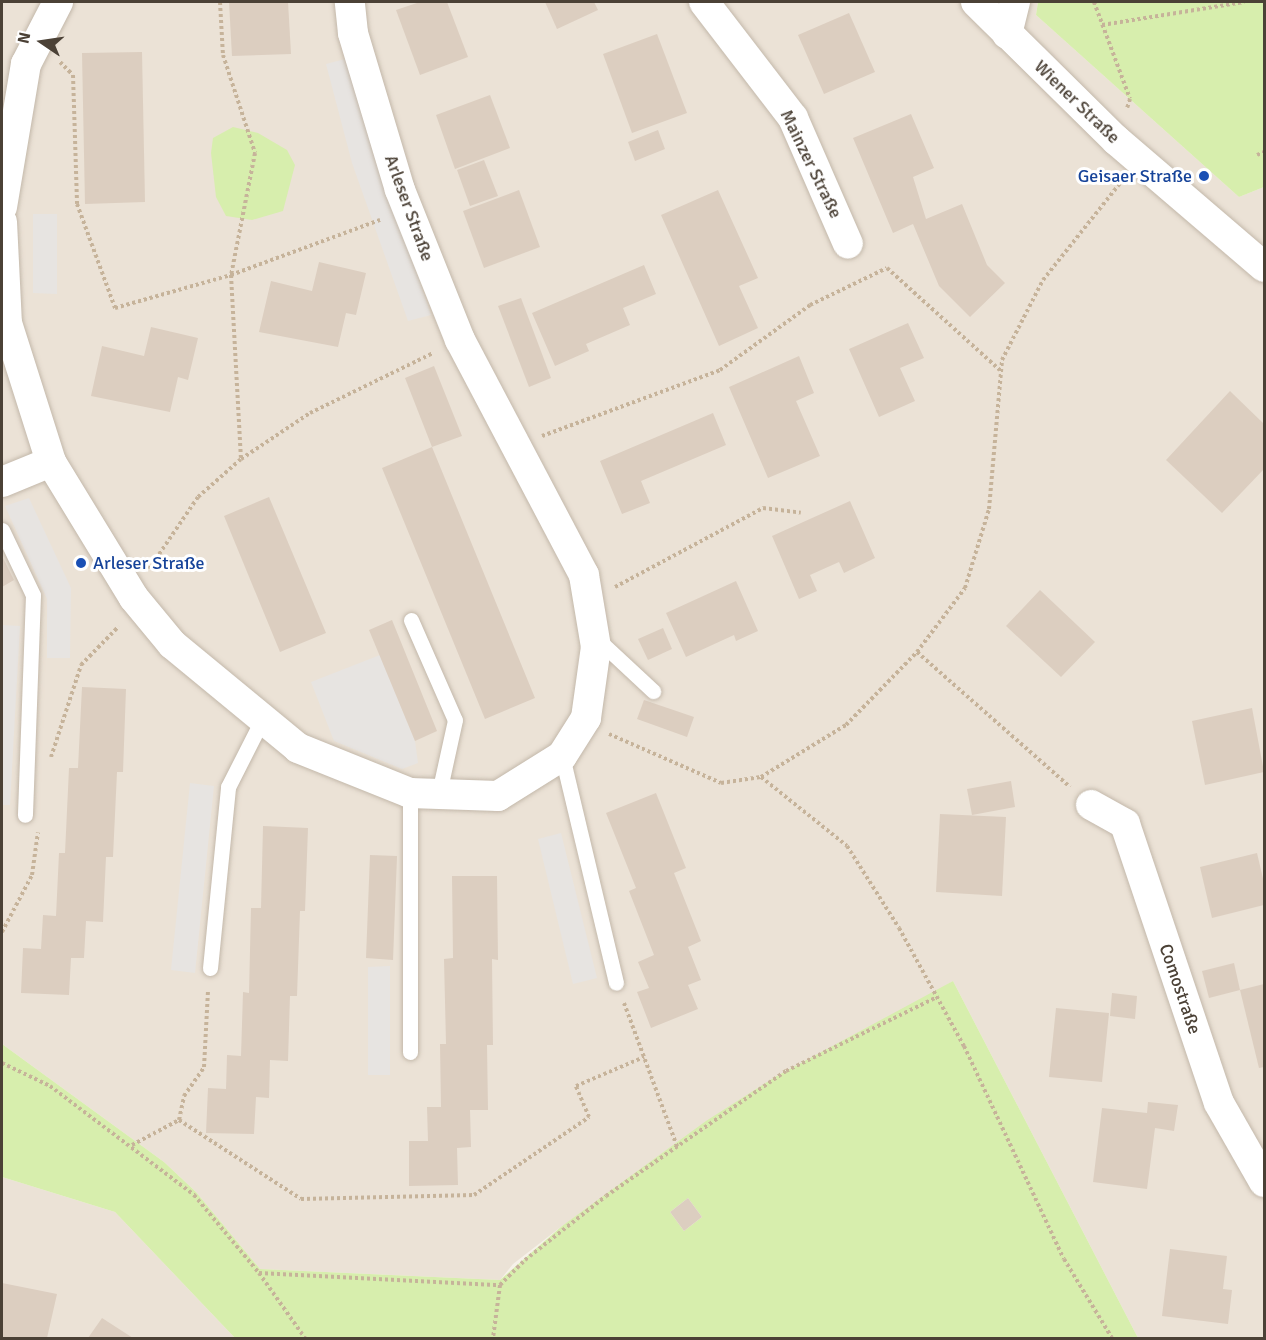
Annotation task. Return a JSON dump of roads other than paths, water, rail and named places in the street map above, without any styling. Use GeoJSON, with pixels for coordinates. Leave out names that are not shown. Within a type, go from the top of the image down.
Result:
{"type":"FeatureCollection","features":[{"type":"Feature","properties":{"kind":"street"},"geometry":{"type":"LineString","coordinates":[[2,207],[26,64],[58,2]]}},
{"type":"Feature","properties":{"kind":"street","name":"Arleser Straße"},"geometry":{"type":"LineString","coordinates":[[2,222],[7,323],[51,462],[134,598],[172,644],[298,748],[380,771],[424,795],[498,796],[562,756],[586,718],[594,636],[584,574],[460,340],[407,208],[353,33],[350,2]]}},
{"type":"Feature","properties":{"kind":"street","name":"Mainzer Straße"},"geometry":{"type":"LineString","coordinates":[[704,2],[793,118],[849,244]]}},
{"type":"Feature","properties":{"kind":"street","name":"Wiener Straße"},"geometry":{"type":"LineString","coordinates":[[976,2],[1137,160],[1264,267]]}},
{"type":"Feature","properties":{"kind":"street"},"geometry":{"type":"LineString","coordinates":[[1007,34],[1015,2]]}},
{"type":"Feature","properties":{"kind":"street"},"geometry":{"type":"LineString","coordinates":[[2,482],[51,462]]}},
{"type":"Feature","properties":{"kind":"street","name":"Comostraße"},"geometry":{"type":"LineString","coordinates":[[1091,805],[1125,824],[1219,1103],[1264,1182]]}},
{"type":"Feature","properties":{"kind":"lane"},"geometry":{"type":"LineString","coordinates":[[2,530],[33,596],[25,815]]}},
{"type":"Feature","properties":{"kind":"lane"},"geometry":{"type":"LineString","coordinates":[[410,1052],[424,795],[455,720],[411,620]]}},
{"type":"Feature","properties":{"kind":"lane"},"geometry":{"type":"LineString","coordinates":[[594,636],[653,691]]}},
{"type":"Feature","properties":{"kind":"lane"},"geometry":{"type":"LineString","coordinates":[[210,968],[228,787],[262,720]]}},
{"type":"Feature","properties":{"kind":"lane"},"geometry":{"type":"LineString","coordinates":[[562,756],[616,983]]}},
{"type":"Feature","properties":{"kind":"place","name":"Geisaer Straße"},"geometry":{"type":"Point","coordinates":[1204,176]}},
{"type":"Feature","properties":{"kind":"place","name":"Arleser Straße"},"geometry":{"type":"Point","coordinates":[81,563]}}]}
